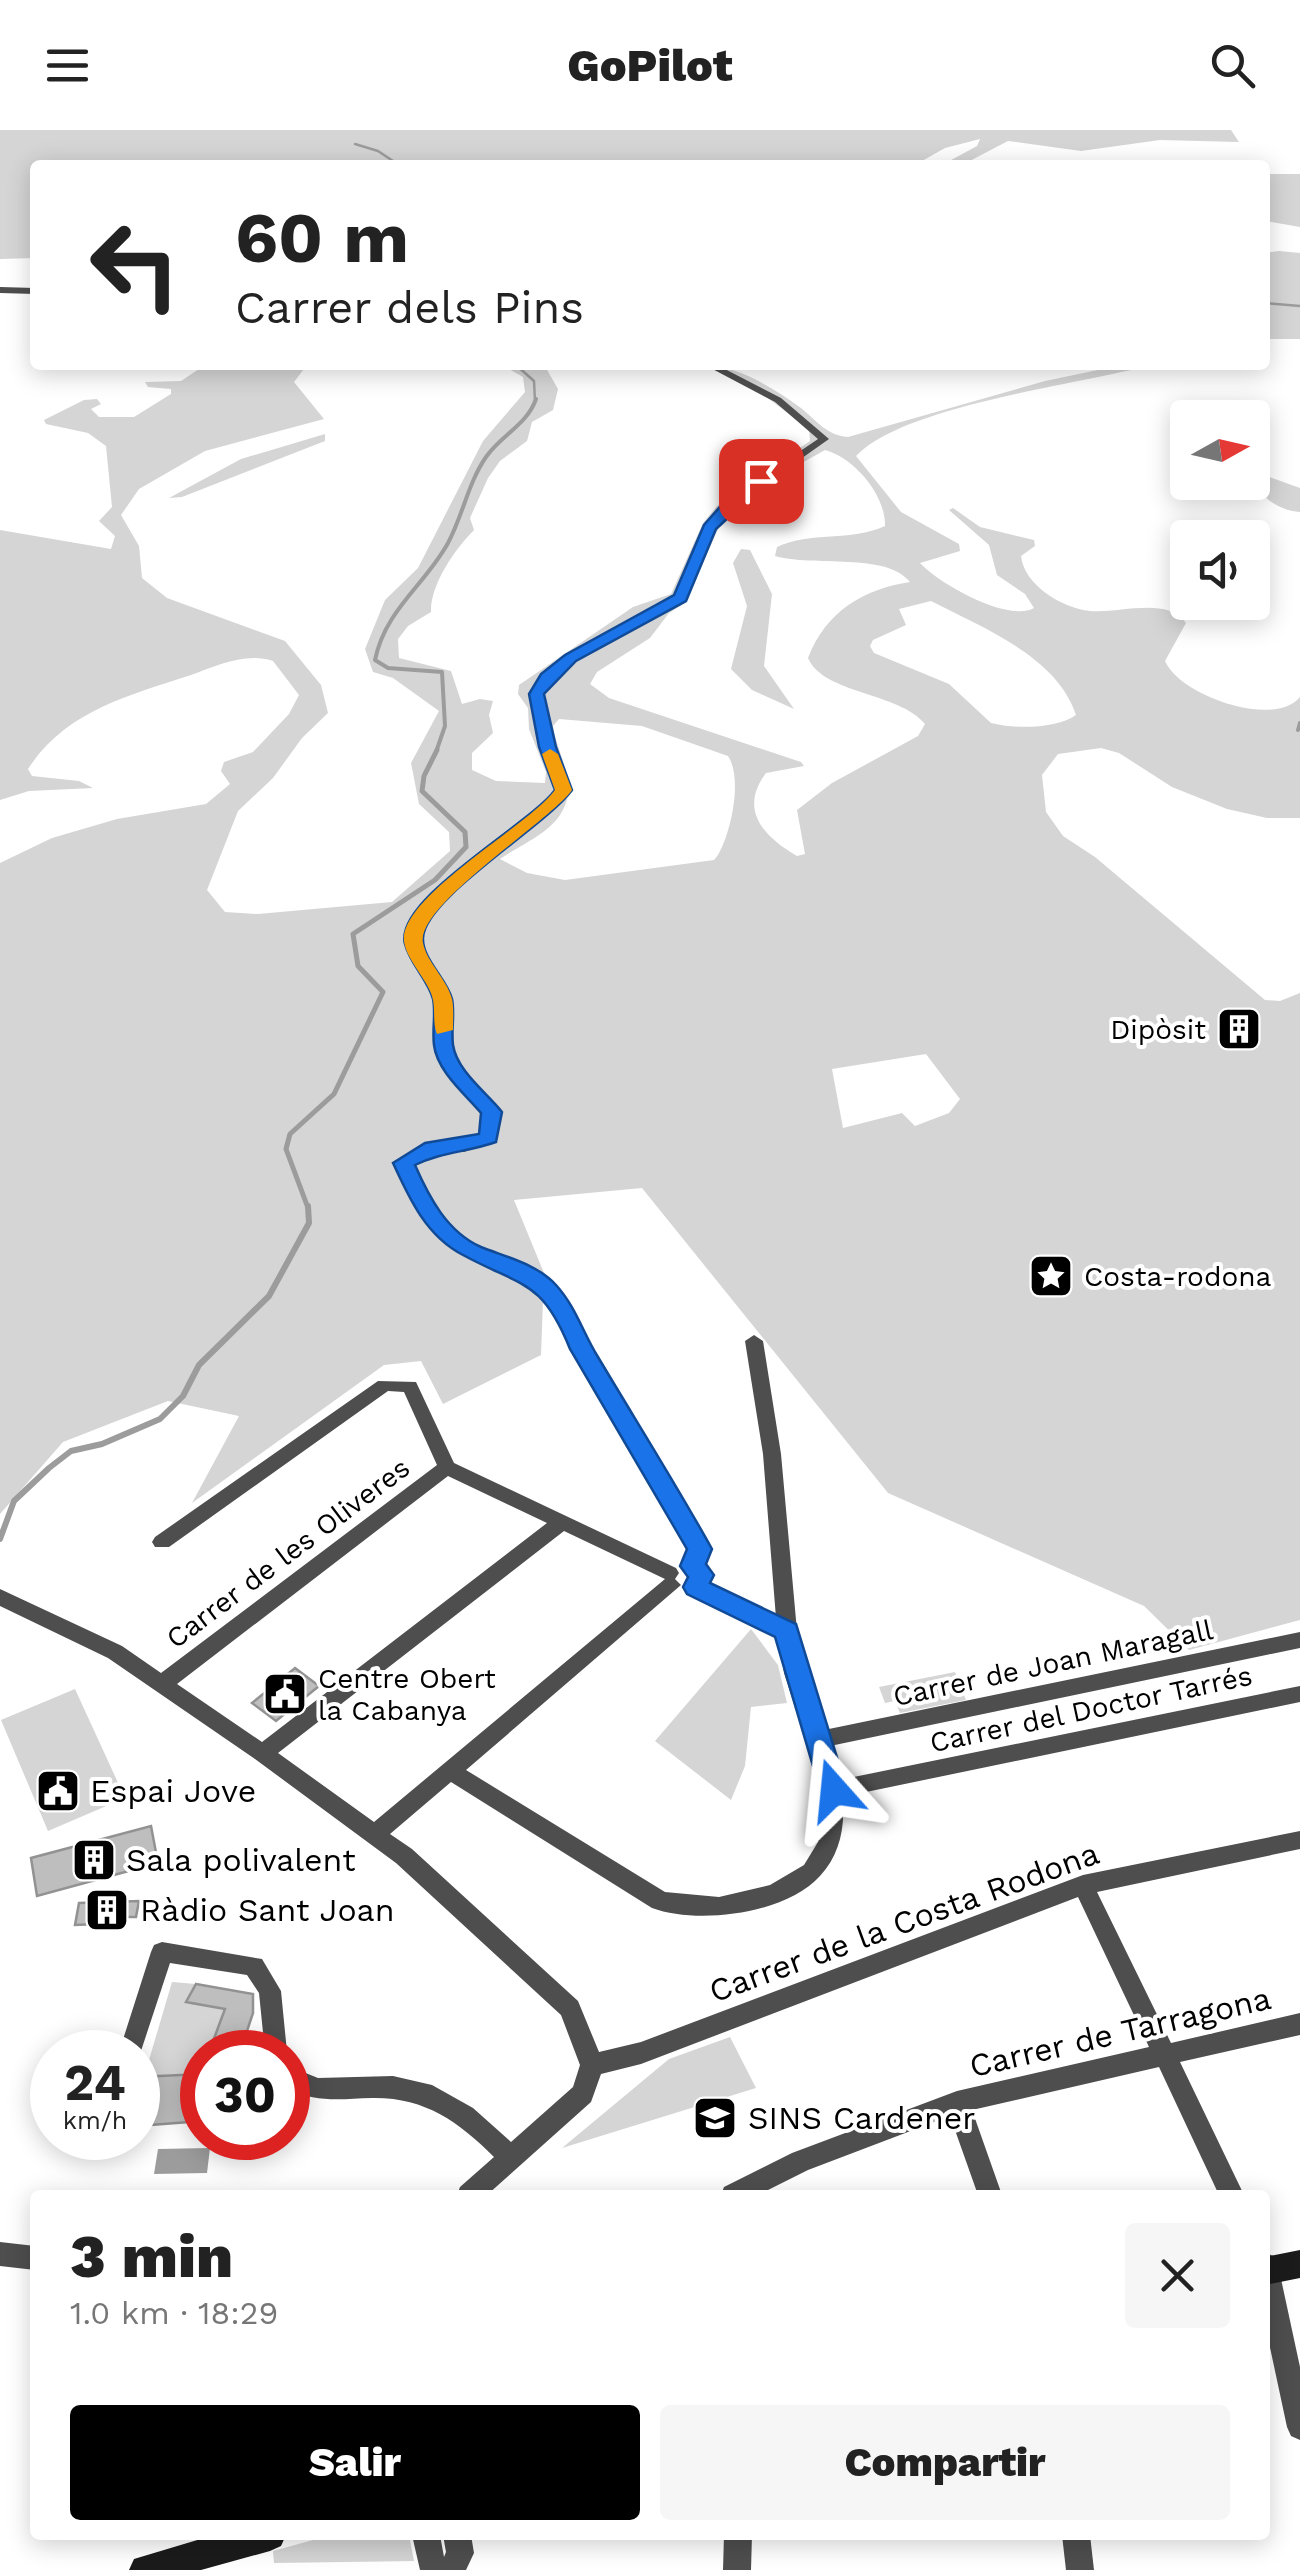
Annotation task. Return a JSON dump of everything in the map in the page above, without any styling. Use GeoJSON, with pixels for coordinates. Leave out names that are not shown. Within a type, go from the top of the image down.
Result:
{"type":"FeatureCollection","features":[{"type":"Feature","properties":{"kind":"street"},"geometry":{"type":"LineString","coordinates":[[0,290],[30,291]]}},
{"type":"Feature","properties":{"kind":"street"},"geometry":{"type":"LineString","coordinates":[[692,1566],[700,1549],[581,1349],[568,1316],[546,1287],[515,1268],[468,1250],[423,1207],[408,1181],[404,1163],[433,1148],[464,1146],[489,1138],[492,1112],[448,1058],[442,998],[413,942],[416,921],[435,900],[502,840],[552,806],[563,790],[536,694],[570,658],[680,598],[709,528],[730,504],[824,439],[778,400],[720,370]]}},
{"type":"Feature","properties":{"kind":"street"},"geometry":{"type":"LineString","coordinates":[[450,1770],[660,1900],[696,1910],[736,1904],[796,1884],[822,1854],[836,1816],[834,1790],[787,1632],[772,1418],[754,1341]]}},
{"type":"Feature","properties":{"kind":"street"},"geometry":{"type":"LineString","coordinates":[[162,1542],[384,1385],[410,1386],[448,1466],[670,1579],[680,1590],[696,1587],[787,1632]]}},
{"type":"Feature","properties":{"kind":"street","name":"Carrer de les Oliveres"},"geometry":{"type":"LineString","coordinates":[[162,1684],[448,1466]]}},
{"type":"Feature","properties":{"kind":"street"},"geometry":{"type":"LineString","coordinates":[[262,1752],[562,1522]]}},
{"type":"Feature","properties":{"kind":"street"},"geometry":{"type":"LineString","coordinates":[[375,1834],[670,1579],[678,1565],[692,1566],[701,1575],[696,1587]]}},
{"type":"Feature","properties":{"kind":"street"},"geometry":{"type":"LineString","coordinates":[[0,1597],[115,1652],[262,1752],[375,1834],[570,2008],[592,2065],[583,2094],[475,2190]]}},
{"type":"Feature","properties":{"kind":"street","name":"Carrer de Joan Maragall"},"geometry":{"type":"LineString","coordinates":[[817,1740],[1300,1640]]}},
{"type":"Feature","properties":{"kind":"street","name":"Carrer del Doctor Tarrés"},"geometry":{"type":"LineString","coordinates":[[834,1790],[1300,1694]]}},
{"type":"Feature","properties":{"kind":"street","name":"Carrer de la Costa Rodona"},"geometry":{"type":"LineString","coordinates":[[592,2065],[641,2052],[1083,1885],[1300,1840]]}},
{"type":"Feature","properties":{"kind":"street"},"geometry":{"type":"LineString","coordinates":[[1083,1885],[1230,2190]]}},
{"type":"Feature","properties":{"kind":"street"},"geometry":{"type":"LineString","coordinates":[[137,2030],[162,1952],[254,1966],[270,1992],[274,2030]]}},
{"type":"Feature","properties":{"kind":"street","name":"Carrer de Tarragona"},"geometry":{"type":"LineString","coordinates":[[742,2190],[801,2161],[957,2102],[1300,2024]]}},
{"type":"Feature","properties":{"kind":"street"},"geometry":{"type":"LineString","coordinates":[[310,2089],[334,2094],[370,2086],[419,2091],[464,2110],[511,2158]]}},
{"type":"Feature","properties":{"kind":"street"},"geometry":{"type":"LineString","coordinates":[[957,2102],[988,2190]]}},
{"type":"Feature","properties":{"kind":"street"},"geometry":{"type":"LineString","coordinates":[[0,2254],[30,2257]]}},
{"type":"Feature","properties":{"kind":"street"},"geometry":{"type":"LineString","coordinates":[[1270,2268],[1300,2264]]}},
{"type":"Feature","properties":{"kind":"street"},"geometry":{"type":"LineString","coordinates":[[1270,2288],[1300,2427]]}},
{"type":"Feature","properties":{"kind":"street"},"geometry":{"type":"LineString","coordinates":[[160,2569],[254,2540]]}},
{"type":"Feature","properties":{"kind":"street"},"geometry":{"type":"LineString","coordinates":[[427,2540],[429,2560],[437,2570]]}},
{"type":"Feature","properties":{"kind":"street"},"geometry":{"type":"LineString","coordinates":[[452,2570],[460,2553],[458,2540]]}},
{"type":"Feature","properties":{"kind":"street"},"geometry":{"type":"LineString","coordinates":[[737,2570],[738,2540]]}},
{"type":"Feature","properties":{"kind":"street"},"geometry":{"type":"LineString","coordinates":[[1077,2540],[1080,2570]]}},
{"type":"Feature","properties":{"kind":"shaded area"},"geometry":{"type":"Polygon","coordinates":[[[0,130],[1231,130],[1239,142],[1160,140],[1081,151],[1008,141],[972,160],[951,160],[977,146],[980,139],[945,148],[924,160],[30,160],[30,258],[0,259],[0,130]]]}},
{"type":"Feature","properties":{"kind":"shaded area"},"geometry":{"type":"Polygon","coordinates":[[[1270,174],[1300,174],[1300,227],[1270,222],[1270,174]]]}},
{"type":"Feature","properties":{"kind":"shaded area"},"geometry":{"type":"Polygon","coordinates":[[[1270,252],[1300,253],[1300,339],[1270,339],[1270,252]]]}},
{"type":"Feature","properties":{"kind":"shaded area"},"geometry":{"type":"Polygon","coordinates":[[[198,370],[303,370],[294,382],[324,419],[205,451],[139,489],[121,515],[139,546],[142,578],[167,598],[285,641],[321,685],[328,713],[302,738],[273,778],[238,811],[207,890],[225,912],[258,914],[392,902],[450,851],[449,832],[419,804],[411,763],[439,711],[393,678],[373,672],[365,649],[385,600],[418,568],[483,441],[525,392],[523,377],[511,370],[547,370],[558,389],[553,410],[532,422],[527,441],[500,461],[488,478],[470,518],[474,530],[445,568],[431,612],[408,626],[398,639],[399,658],[451,671],[462,704],[480,699],[493,701],[489,715],[493,733],[472,753],[472,770],[496,781],[545,783],[546,772],[529,729],[528,708],[518,694],[519,685],[633,607],[671,594],[703,523],[717,506],[810,441],[809,429],[765,396],[715,370],[732,370],[755,379],[828,430],[848,437],[1045,381],[1098,370],[1128,370],[952,410],[880,438],[856,456],[901,512],[959,544],[960,551],[920,563],[957,590],[1008,610],[1034,608],[1025,594],[997,575],[989,545],[949,510],[953,508],[980,527],[1034,540],[1035,546],[1021,556],[1024,567],[1037,585],[1057,600],[1090,611],[1155,608],[1170,611],[1170,620],[1183,620],[1186,623],[1165,661],[1174,674],[1207,696],[1250,709],[1270,710],[1287,706],[1300,697],[1300,818],[1267,818],[1227,809],[1172,787],[1119,753],[1101,748],[1058,754],[1042,775],[1046,812],[1063,836],[1095,857],[1265,1000],[1280,1001],[1300,993],[1300,1620],[1189,1650],[1144,1606],[888,1493],[642,1188],[514,1200],[544,1273],[541,1355],[443,1404],[421,1361],[384,1365],[192,1503],[239,1416],[168,1401],[63,1442],[0,1514],[0,863],[52,838],[117,819],[206,804],[230,784],[221,771],[224,762],[253,752],[289,714],[299,695],[273,661],[252,658],[221,664],[145,690],[80,719],[43,749],[28,769],[32,776],[79,781],[93,788],[29,791],[0,800],[0,530],[111,549],[115,536],[99,521],[112,507],[106,446],[88,433],[46,424],[44,420],[84,400],[97,399],[101,404],[91,409],[99,417],[134,417],[171,394],[171,389],[148,387],[145,382],[181,381],[198,370]],[[825,450],[757,488],[719,527],[685,603],[669,613],[650,638],[597,672],[590,684],[609,698],[801,762],[804,766],[766,773],[755,798],[758,820],[765,830],[797,856],[805,854],[797,810],[832,783],[918,736],[925,724],[898,705],[829,679],[808,658],[825,627],[848,605],[877,590],[910,582],[899,573],[867,563],[775,556],[777,547],[790,542],[858,534],[885,526],[880,503],[867,480],[836,454],[825,450]],[[931,601],[899,609],[906,625],[873,640],[870,646],[874,653],[949,684],[991,723],[1035,726],[1058,723],[1076,715],[1052,676],[994,633],[931,601]],[[559,719],[553,726],[568,780],[564,809],[547,829],[500,859],[527,873],[565,880],[714,860],[723,845],[734,806],[735,778],[728,756],[642,726],[559,719]],[[926,1054],[832,1069],[843,1128],[902,1113],[915,1126],[949,1113],[960,1099],[926,1054]]]}},
{"type":"Feature","properties":{"kind":"shaded area"},"geometry":{"type":"Polygon","coordinates":[[[325,434],[325,441],[182,497],[169,498],[241,459],[325,434]]]}},
{"type":"Feature","properties":{"kind":"shaded area"},"geometry":{"type":"Polygon","coordinates":[[[1270,477],[1300,488],[1300,512],[1268,500],[1270,477]]]}},
{"type":"Feature","properties":{"kind":"shaded area"},"geometry":{"type":"Polygon","coordinates":[[[741,549],[750,550],[772,594],[764,666],[794,709],[752,690],[731,669],[747,606],[733,563],[741,549]]]}},
{"type":"Feature","properties":{"kind":"shaded area"},"geometry":{"type":"Polygon","coordinates":[[[751,1629],[778,1665],[787,1703],[751,1707],[745,1766],[731,1800],[655,1741],[751,1629]]]}},
{"type":"Feature","properties":{"kind":"shaded area"},"geometry":{"type":"Polygon","coordinates":[[[955,1672],[966,1700],[900,1713],[895,1701],[885,1703],[879,1687],[955,1672]]]}},
{"type":"Feature","properties":{"kind":"shaded area"},"geometry":{"type":"Polygon","coordinates":[[[75,1689],[125,1798],[48,1831],[1,1720],[75,1689]]]}},
{"type":"Feature","properties":{"kind":"shaded area"},"geometry":{"type":"Polygon","coordinates":[[[172,1982],[196,1984],[186,2002],[225,2009],[217,2030],[180,2030],[180,2075],[160,2076],[158,2030],[172,1982]]]}},
{"type":"Feature","properties":{"kind":"shaded area"},"geometry":{"type":"Polygon","coordinates":[[[730,2037],[756,2088],[562,2148],[669,2059],[730,2037]]]}},
{"type":"Feature","properties":{"kind":"shaded area"},"geometry":{"type":"Polygon","coordinates":[[[160,2149],[180,2149],[180,2160],[209,2160],[207,2173],[154,2174],[160,2149]]]}},
{"type":"Feature","properties":{"kind":"shaded area"},"geometry":{"type":"Polygon","coordinates":[[[313,2540],[410,2540],[414,2561],[274,2563],[273,2551],[313,2540]]]}},
{"type":"Feature","properties":{"kind":"building","name":"Centre Obert la Cabanya"},"geometry":{"type":"Polygon","coordinates":[[[295,1668],[319,1686],[276,1721],[252,1703],[295,1668]]]}},
{"type":"Feature","properties":{"kind":"building","name":"Sala polivalent"},"geometry":{"type":"Polygon","coordinates":[[[151,1826],[158,1863],[37,1896],[31,1858],[151,1826]]]}},
{"type":"Feature","properties":{"kind":"building","name":"Ràdio Sant Joan"},"geometry":{"type":"Polygon","coordinates":[[[139,1901],[136,1917],[126,1917],[125,1923],[75,1925],[79,1903],[139,1901]]]}},
{"type":"Feature","properties":{"kind":"building"},"geometry":{"type":"Polygon","coordinates":[[[196,1984],[253,1994],[253,2013],[247,2030],[217,2030],[225,2009],[186,2002],[196,1984]]]}},
{"type":"Feature","properties":{"kind":"building"},"geometry":{"type":"Polygon","coordinates":[[[180,2075],[180,2123],[160,2124],[160,2076],[180,2075]]]}},
{"type":"Feature","properties":{"kind":"waterway"},"geometry":{"type":"LineString","coordinates":[[355,144],[392,160]]}},
{"type":"Feature","properties":{"kind":"waterway"},"geometry":{"type":"LineString","coordinates":[[1270,303],[1300,306]]}},
{"type":"Feature","properties":{"kind":"waterway"},"geometry":{"type":"LineString","coordinates":[[522,370],[534,381],[535,401]]}},
{"type":"Feature","properties":{"kind":"waterway"},"geometry":{"type":"LineString","coordinates":[[436,752],[445,726],[442,672],[388,668],[375,660],[380,642],[396,612],[448,543],[480,467],[492,449],[526,416],[536,399]]}},
{"type":"Feature","properties":{"kind":"waterway"},"geometry":{"type":"LineString","coordinates":[[1298,730],[1300,723]]}},
{"type":"Feature","properties":{"kind":"waterway"},"geometry":{"type":"LineString","coordinates":[[308,1208],[286,1149],[290,1134],[334,1094],[383,992],[358,966],[353,934],[435,880],[466,847],[465,832],[422,791],[424,776],[436,752]]}},
{"type":"Feature","properties":{"kind":"waterway"},"geometry":{"type":"LineString","coordinates":[[0,1539],[14,1501],[49,1468],[71,1451],[102,1444],[160,1419],[183,1396],[199,1365],[269,1296],[309,1223],[308,1206]]}},
{"type":"Feature","properties":{"kind":"slow traffic"},"geometry":{"type":"LineString","coordinates":[[444,1030],[442,998],[413,942],[416,921],[502,840],[552,806],[563,790],[550,754]]}},
{"type":"Feature","properties":{"kind":"place","name":"Dipòsit"},"geometry":{"type":"Point","coordinates":[1239,1029]}},
{"type":"Feature","properties":{"kind":"place","name":"Costa-rodona"},"geometry":{"type":"Point","coordinates":[1051,1276]}},
{"type":"Feature","properties":{"kind":"place","name":"Centre Obert la Cabanya"},"geometry":{"type":"Point","coordinates":[285,1694]}},
{"type":"Feature","properties":{"kind":"place","name":"Espai Jove"},"geometry":{"type":"Point","coordinates":[58,1791]}},
{"type":"Feature","properties":{"kind":"place","name":"Sala polivalent"},"geometry":{"type":"Point","coordinates":[94,1860]}},
{"type":"Feature","properties":{"kind":"place","name":"Ràdio Sant Joan"},"geometry":{"type":"Point","coordinates":[107,1910]}},
{"type":"Feature","properties":{"kind":"place","name":"SINS Cardener"},"geometry":{"type":"Point","coordinates":[715,2118]}},
{"type":"Feature","properties":{"kind":"route"},"geometry":{"type":"LineString","coordinates":[[761,481],[730,504],[709,528],[680,598],[656,614],[603,638],[547,678],[536,694],[563,790],[552,806],[502,840],[416,921],[413,942],[442,998],[444,1048],[452,1067],[492,1112],[489,1138],[464,1146],[433,1148],[404,1163],[408,1181],[423,1207],[446,1230],[468,1250],[515,1268],[546,1287],[568,1316],[581,1349],[700,1549],[692,1566],[701,1575],[696,1587],[787,1632],[788,1648],[834,1790]]}}]}
